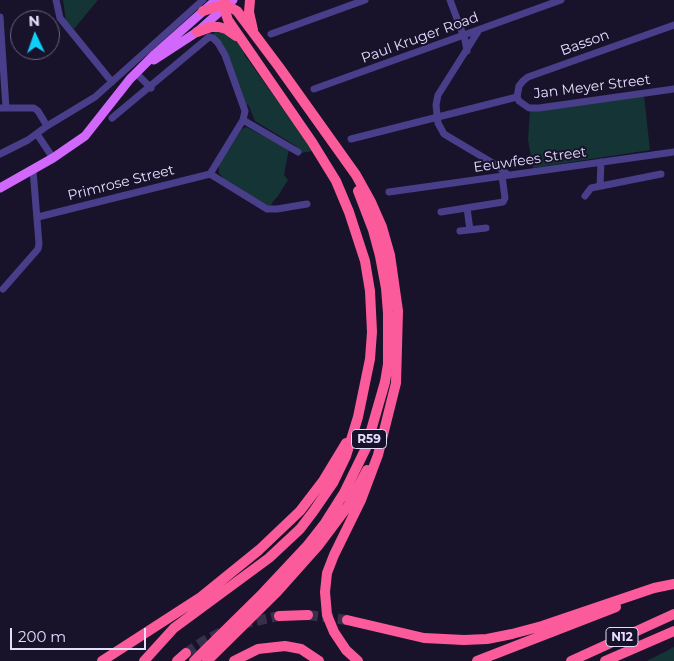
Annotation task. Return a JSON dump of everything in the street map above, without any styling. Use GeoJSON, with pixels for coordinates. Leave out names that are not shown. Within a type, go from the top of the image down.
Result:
{"type":"FeatureCollection","features":[{"type":"Feature","properties":{"kind":"highway"},"geometry":{"type":"LineString","coordinates":[[250,0],[250,17],[255,35]]}},
{"type":"Feature","properties":{"kind":"highway"},"geometry":{"type":"LineString","coordinates":[[203,11],[228,2]]}},
{"type":"Feature","properties":{"kind":"highway"},"geometry":{"type":"LineString","coordinates":[[228,2],[255,35]]}},
{"type":"Feature","properties":{"kind":"highway"},"geometry":{"type":"LineString","coordinates":[[228,2],[228,20],[244,43]]}},
{"type":"Feature","properties":{"kind":"highway"},"geometry":{"type":"LineString","coordinates":[[197,32],[212,27],[223,28],[232,32],[244,43]]}},
{"type":"Feature","properties":{"kind":"highway","name":"R59"},"geometry":{"type":"LineString","coordinates":[[194,661],[263,593],[307,546],[325,523],[356,472],[375,421],[388,364],[386,288],[374,230],[346,163],[255,35]]}},
{"type":"Feature","properties":{"kind":"highway","name":"R59"},"geometry":{"type":"LineString","coordinates":[[144,661],[174,628],[269,558],[300,529],[333,483],[346,456],[358,417],[368,370],[372,332],[372,309],[365,261],[349,212],[336,181],[312,142],[244,43]]}},
{"type":"Feature","properties":{"kind":"highway"},"geometry":{"type":"LineString","coordinates":[[346,163],[356,175],[382,227],[390,255],[396,288],[398,320],[396,383],[378,455],[371,476],[334,555],[326,582],[325,602],[330,623],[346,650],[358,661]]}},
{"type":"Feature","properties":{"kind":"highway"},"geometry":{"type":"LineString","coordinates":[[102,661],[201,598],[271,539],[300,511],[351,435]]}},
{"type":"Feature","properties":{"kind":"highway"},"geometry":{"type":"LineString","coordinates":[[207,661],[277,592],[318,546],[354,496],[381,440]]}},
{"type":"Feature","properties":{"kind":"highway"},"geometry":{"type":"LineString","coordinates":[[347,620],[424,638],[487,639],[520,632],[654,588],[674,584]]}},
{"type":"Feature","properties":{"kind":"highway"},"geometry":{"type":"LineString","coordinates":[[477,661],[674,584]]}},
{"type":"Feature","properties":{"kind":"highway","name":"N12"},"geometry":{"type":"LineString","coordinates":[[571,661],[674,614]]}},
{"type":"Feature","properties":{"kind":"highway"},"geometry":{"type":"LineString","coordinates":[[279,616],[308,615]]}},
{"type":"Feature","properties":{"kind":"highway","name":"N12"},"geometry":{"type":"LineString","coordinates":[[605,661],[674,631]]}},
{"type":"Feature","properties":{"kind":"highway"},"geometry":{"type":"LineString","coordinates":[[618,661],[655,640]]}},
{"type":"Feature","properties":{"kind":"highway"},"geometry":{"type":"LineString","coordinates":[[234,661],[258,649],[285,646],[301,649],[319,661]]}},
{"type":"Feature","properties":{"kind":"highway"},"geometry":{"type":"LineString","coordinates":[[177,661],[186,653]]}},
{"type":"Feature","properties":{"kind":"main road"},"geometry":{"type":"LineString","coordinates":[[0,188],[78,142],[91,130],[138,70],[216,0]]}},
{"type":"Feature","properties":{"kind":"main road"},"geometry":{"type":"LineString","coordinates":[[138,70],[197,32],[228,2]]}},
{"type":"Feature","properties":{"kind":"street"},"geometry":{"type":"LineString","coordinates":[[56,0],[60,18],[112,82]]}},
{"type":"Feature","properties":{"kind":"street"},"geometry":{"type":"LineString","coordinates":[[0,154],[37,134],[47,126],[90,101],[203,0]]}},
{"type":"Feature","properties":{"kind":"street"},"geometry":{"type":"LineString","coordinates":[[271,34],[365,0]]}},
{"type":"Feature","properties":{"kind":"street"},"geometry":{"type":"LineString","coordinates":[[450,0],[467,51]]}},
{"type":"Feature","properties":{"kind":"street","name":"Paul Kruger Road"},"geometry":{"type":"LineString","coordinates":[[314,89],[562,0]]}},
{"type":"Feature","properties":{"kind":"street"},"geometry":{"type":"LineString","coordinates":[[0,17],[3,108],[36,109],[47,126]]}},
{"type":"Feature","properties":{"kind":"street","name":"Basson"},"geometry":{"type":"LineString","coordinates":[[517,97],[519,86],[528,77],[674,25]]}},
{"type":"Feature","properties":{"kind":"street"},"geometry":{"type":"LineString","coordinates":[[441,212],[503,202],[505,198],[501,176],[496,165],[444,134],[439,127],[437,117],[436,105],[438,95],[479,30]]}},
{"type":"Feature","properties":{"kind":"street"},"geometry":{"type":"LineString","coordinates":[[112,118],[151,88],[207,38],[211,38],[215,40],[225,55],[244,108],[244,117],[210,174],[267,209],[307,204]]}},
{"type":"Feature","properties":{"kind":"street"},"geometry":{"type":"LineString","coordinates":[[138,70],[151,88]]}},
{"type":"Feature","properties":{"kind":"street","name":"Jan Meyer Street"},"geometry":{"type":"LineString","coordinates":[[517,97],[518,101],[529,108],[539,108],[674,89]]}},
{"type":"Feature","properties":{"kind":"street"},"geometry":{"type":"LineString","coordinates":[[351,139],[517,97]]}},
{"type":"Feature","properties":{"kind":"street"},"geometry":{"type":"LineString","coordinates":[[244,117],[298,152]]}},
{"type":"Feature","properties":{"kind":"street"},"geometry":{"type":"LineString","coordinates":[[37,134],[53,158]]}},
{"type":"Feature","properties":{"kind":"street","name":"Eeuwfees Street"},"geometry":{"type":"LineString","coordinates":[[388,192],[674,152]]}},
{"type":"Feature","properties":{"kind":"street"},"geometry":{"type":"LineString","coordinates":[[600,186],[601,162]]}},
{"type":"Feature","properties":{"kind":"street"},"geometry":{"type":"LineString","coordinates":[[496,165],[501,176]]}},
{"type":"Feature","properties":{"kind":"street"},"geometry":{"type":"LineString","coordinates":[[3,289],[39,246],[40,238],[33,170]]}},
{"type":"Feature","properties":{"kind":"street","name":"Primrose Street"},"geometry":{"type":"LineString","coordinates":[[38,217],[210,174]]}},
{"type":"Feature","properties":{"kind":"street"},"geometry":{"type":"LineString","coordinates":[[585,196],[589,189],[661,174]]}},
{"type":"Feature","properties":{"kind":"street"},"geometry":{"type":"LineString","coordinates":[[467,208],[470,230]]}},
{"type":"Feature","properties":{"kind":"street"},"geometry":{"type":"LineString","coordinates":[[460,231],[486,228]]}},
{"type":"Feature","properties":{"kind":"green space"},"geometry":{"type":"Polygon","coordinates":[[[63,0],[98,0],[74,29],[66,21],[63,0]]]}},
{"type":"Feature","properties":{"kind":"green space"},"geometry":{"type":"Polygon","coordinates":[[[219,28],[230,32],[313,151],[301,153],[296,146],[255,121],[249,106],[246,104],[223,45],[213,34],[219,28]]]}},
{"type":"Feature","properties":{"kind":"green space"},"geometry":{"type":"Polygon","coordinates":[[[644,96],[650,150],[533,168],[528,140],[530,111],[644,96]]]}},
{"type":"Feature","properties":{"kind":"green space"},"geometry":{"type":"Polygon","coordinates":[[[246,127],[289,149],[284,175],[288,180],[271,206],[268,206],[223,178],[219,173],[219,165],[242,129],[246,127]]]}},
{"type":"Feature","properties":{"kind":"green space"},"geometry":{"type":"Polygon","coordinates":[[[674,647],[674,661],[647,661],[674,647]]]}},
{"type":"Feature","properties":{"kind":"tunnel"},"geometry":{"type":"LineString","coordinates":[[308,615],[347,620]]}},
{"type":"Feature","properties":{"kind":"tunnel"},"geometry":{"type":"LineString","coordinates":[[242,624],[279,616]]}},
{"type":"Feature","properties":{"kind":"tunnel"},"geometry":{"type":"LineString","coordinates":[[186,653],[222,632]]}}]}
